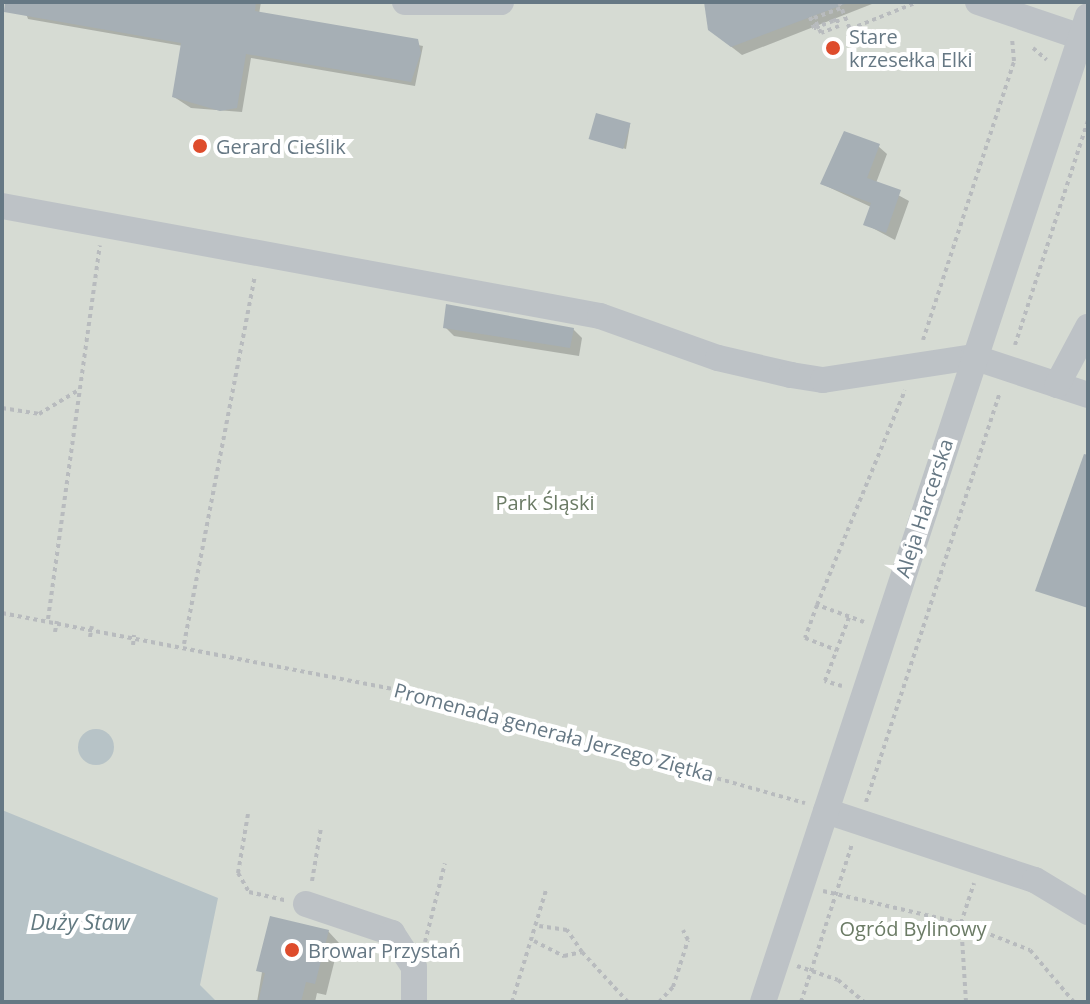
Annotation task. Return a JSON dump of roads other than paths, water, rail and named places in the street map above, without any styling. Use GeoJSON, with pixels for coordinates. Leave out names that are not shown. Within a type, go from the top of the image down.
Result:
{"type":"FeatureCollection","features":[{"type":"Feature","properties":{"kind":"street"},"geometry":{"type":"LineString","coordinates":[[405,2],[501,2]]}},
{"type":"Feature","properties":{"kind":"street"},"geometry":{"type":"LineString","coordinates":[[978,2],[1083,26]]}},
{"type":"Feature","properties":{"kind":"street","name":"Aleja Harcerska"},"geometry":{"type":"LineString","coordinates":[[763,1002],[1083,26]]}},
{"type":"Feature","properties":{"kind":"street"},"geometry":{"type":"LineString","coordinates":[[2,206],[260,251],[600,316],[718,358],[791,375],[823,380],[916,362],[973,357],[1088,395]]}},
{"type":"Feature","properties":{"kind":"street"},"geometry":{"type":"LineString","coordinates":[[1057,385],[1088,327]]}},
{"type":"Feature","properties":{"kind":"street"},"geometry":{"type":"LineString","coordinates":[[826,811],[1055,889],[1088,912]]}},
{"type":"Feature","properties":{"kind":"street"},"geometry":{"type":"LineString","coordinates":[[306,904],[392,933],[415,991]]}},
{"type":"Feature","properties":{"kind":"water"},"geometry":{"type":"Polygon","coordinates":[[[96,729],[108,735],[114,747],[108,759],[96,765],[84,759],[78,747],[84,735],[96,729]]]}},
{"type":"Feature","properties":{"kind":"water","name":"Duży Staw"},"geometry":{"type":"Polygon","coordinates":[[[2,810],[218,898],[200,985],[217,1002],[2,1002],[2,810]]]}},
{"type":"Feature","properties":{"kind":"place","name":"Stare krzesełka Elki"},"geometry":{"type":"Point","coordinates":[833,48]}},
{"type":"Feature","properties":{"kind":"place","name":"Gerard Cieślik"},"geometry":{"type":"Point","coordinates":[200,146]}},
{"type":"Feature","properties":{"kind":"place","name":"Browar Przystań"},"geometry":{"type":"Point","coordinates":[292,950]}},
{"type":"Feature","properties":{"kind":"park label","name":"Park Śląski"},"geometry":{"type":"Point","coordinates":[545,502]}},
{"type":"Feature","properties":{"kind":"park label","name":"Ogród Bylinowy"},"geometry":{"type":"Point","coordinates":[913,928]}}]}
